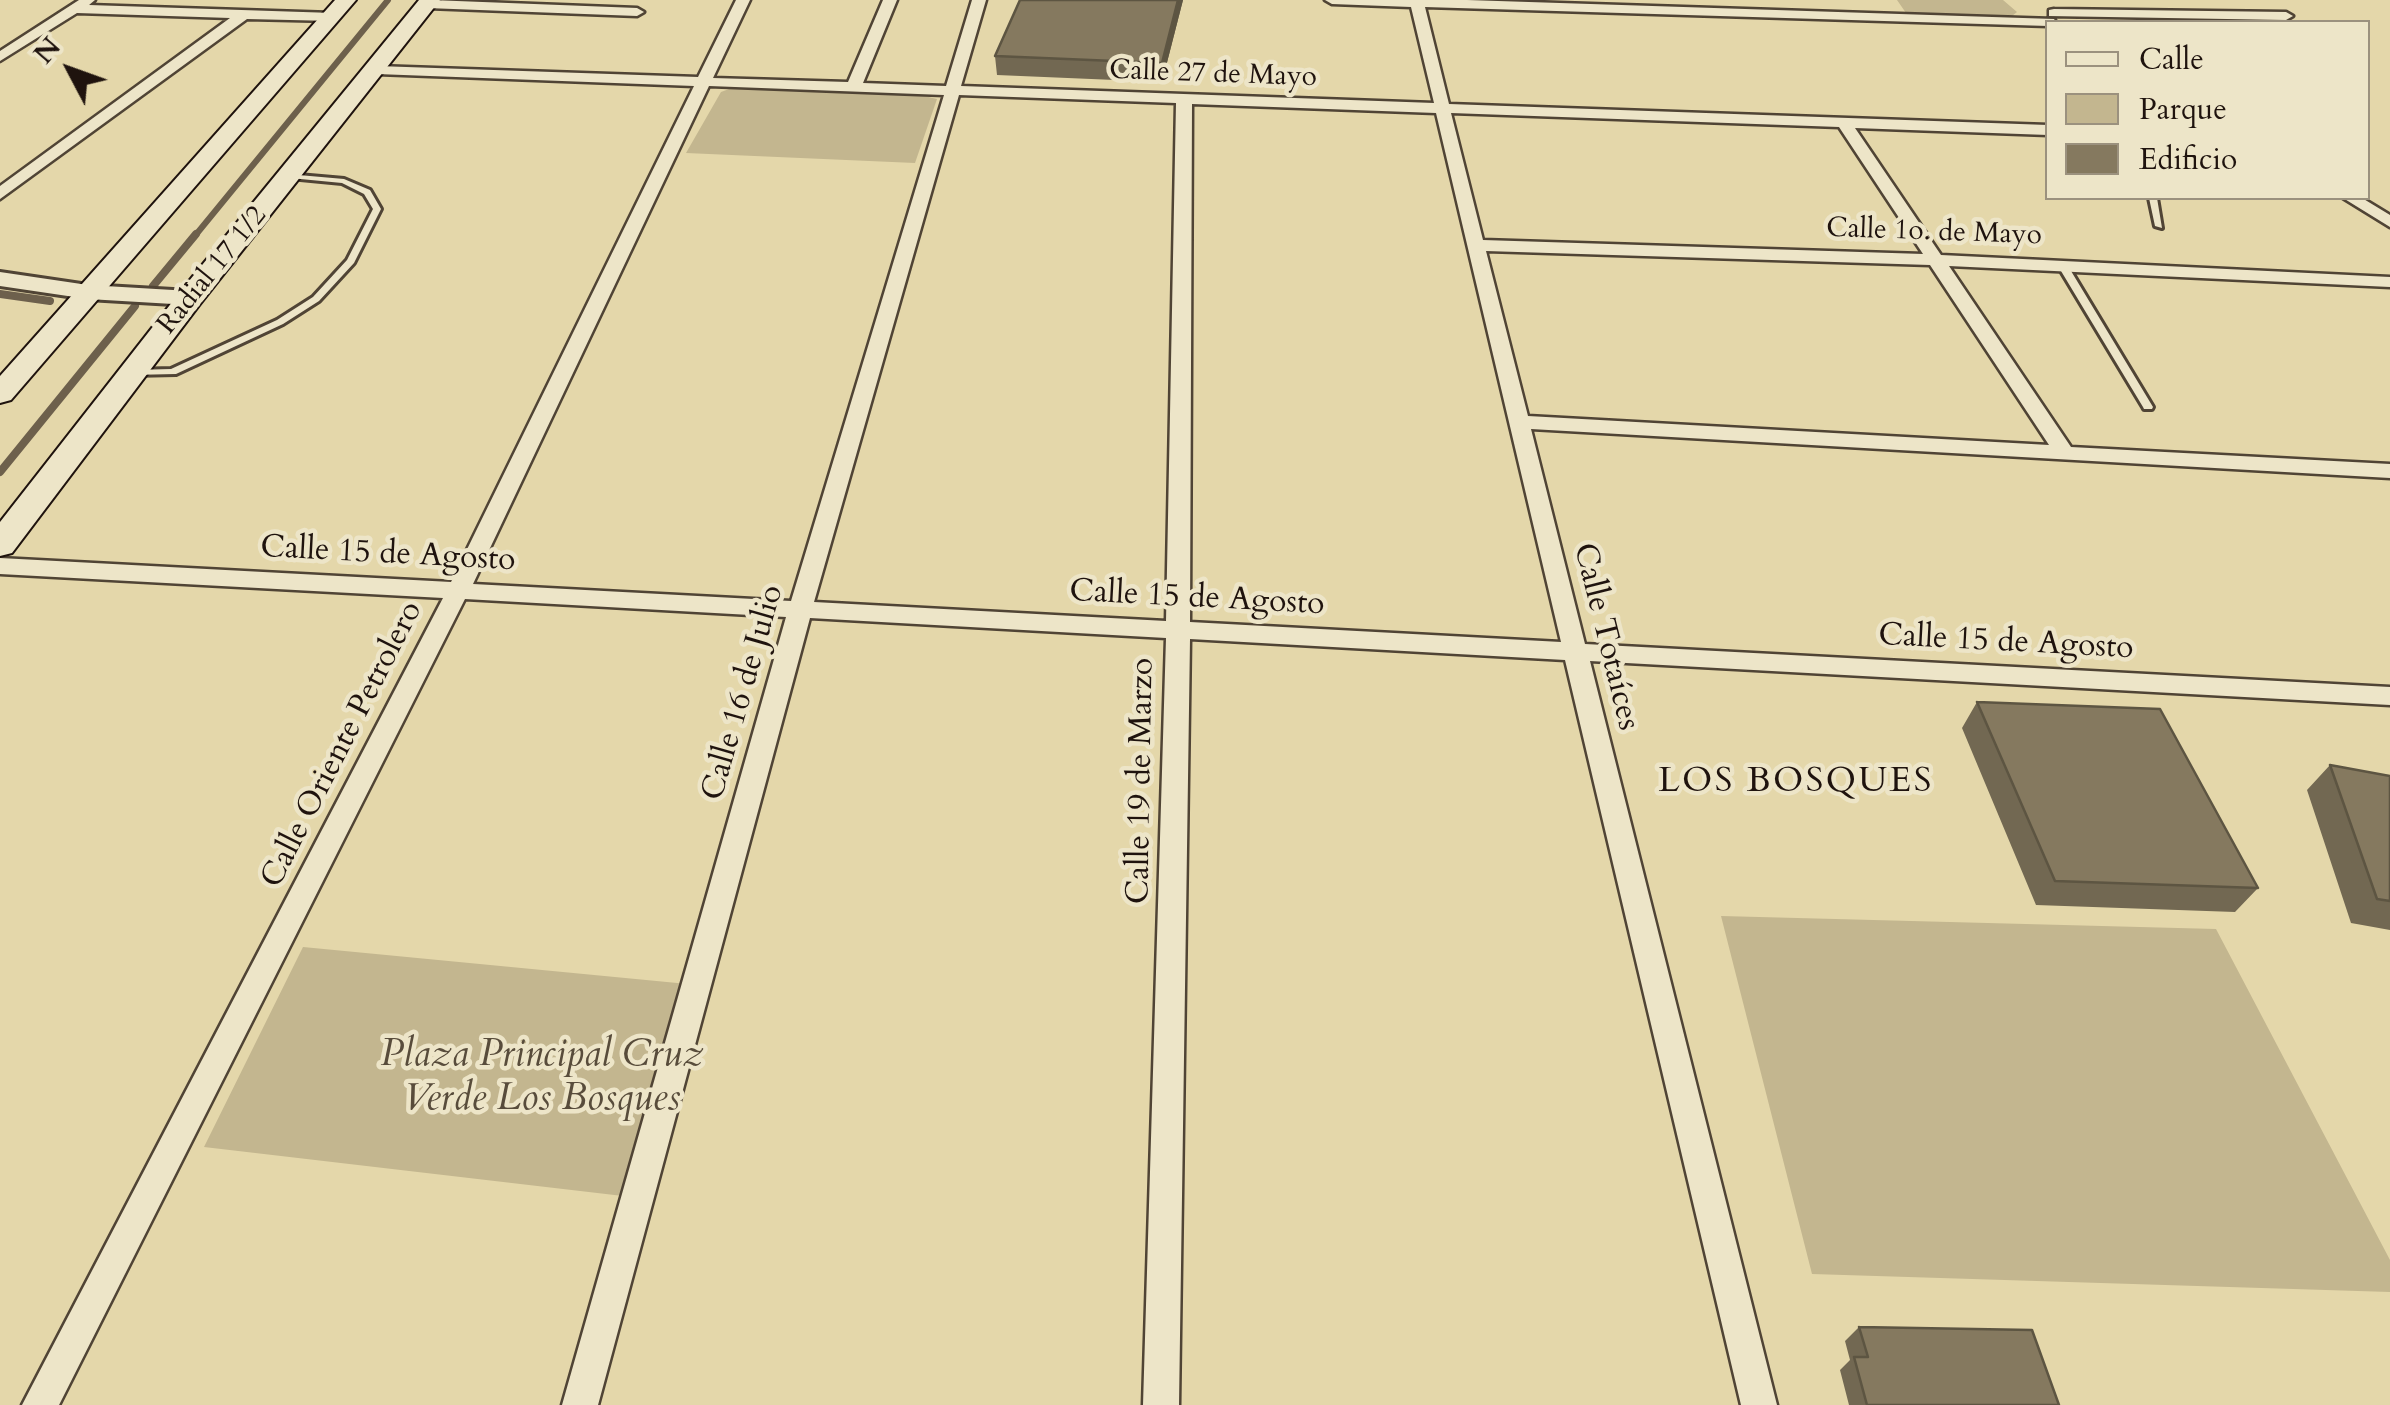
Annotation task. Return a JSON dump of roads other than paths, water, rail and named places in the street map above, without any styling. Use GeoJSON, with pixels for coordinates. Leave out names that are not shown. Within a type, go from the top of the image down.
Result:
{"type":"FeatureCollection","features":[{"type":"Feature","properties":{"kind":"main road","name":"Radial 17 1/2"},"geometry":{"type":"LineString","coordinates":[[0,544],[190,298],[428,2]]}},
{"type":"Feature","properties":{"kind":"main road"},"geometry":{"type":"LineString","coordinates":[[1,391],[340,8]]}},
{"type":"Feature","properties":{"kind":"street"},"geometry":{"type":"LineString","coordinates":[[0,57],[89,0]]}},
{"type":"Feature","properties":{"kind":"street","name":"Calle Oriente Petrolero"},"geometry":{"type":"LineString","coordinates":[[40,1405],[458,591],[707,82],[743,0]]}},
{"type":"Feature","properties":{"kind":"street"},"geometry":{"type":"LineString","coordinates":[[854,87],[890,0]]}},
{"type":"Feature","properties":{"kind":"street","name":"Calle 16 de Julio"},"geometry":{"type":"LineString","coordinates":[[580,1405],[800,610],[979,0]]}},
{"type":"Feature","properties":{"kind":"street"},"geometry":{"type":"LineString","coordinates":[[1332,0],[2286,16]]}},
{"type":"Feature","properties":{"kind":"street"},"geometry":{"type":"LineString","coordinates":[[428,2],[637,12]]}},
{"type":"Feature","properties":{"kind":"street","name":"Calle Totaíces"},"geometry":{"type":"LineString","coordinates":[[1417,2],[1572,652],[1759,1405]]}},
{"type":"Feature","properties":{"kind":"street"},"geometry":{"type":"LineString","coordinates":[[75,9],[244,14],[340,8]]}},
{"type":"Feature","properties":{"kind":"street"},"geometry":{"type":"LineString","coordinates":[[0,194],[244,14]]}},
{"type":"Feature","properties":{"kind":"street","name":"Calle 27 de Mayo"},"geometry":{"type":"LineString","coordinates":[[377,70],[2045,130]]}},
{"type":"Feature","properties":{"kind":"street","name":"Calle 19 de Marzo"},"geometry":{"type":"LineString","coordinates":[[1161,1405],[1178,630],[1184,99]]}},
{"type":"Feature","properties":{"kind":"street"},"geometry":{"type":"LineString","coordinates":[[1842,122],[2063,450]]}},
{"type":"Feature","properties":{"kind":"street"},"geometry":{"type":"LineString","coordinates":[[2354,200],[2390,222]]}},
{"type":"Feature","properties":{"kind":"street","name":"Calle 1o. de Mayo"},"geometry":{"type":"LineString","coordinates":[[1476,245],[1934,260],[2390,282]]}},
{"type":"Feature","properties":{"kind":"street"},"geometry":{"type":"LineString","coordinates":[[0,278],[88,292],[190,298]]}},
{"type":"Feature","properties":{"kind":"street"},"geometry":{"type":"LineString","coordinates":[[1518,422],[2390,471]]}},
{"type":"Feature","properties":{"kind":"street","name":"Calle 15 de Agosto"},"geometry":{"type":"LineString","coordinates":[[0,566],[2390,696]]}},
{"type":"Feature","properties":{"kind":"lane"},"geometry":{"type":"LineString","coordinates":[[132,373],[174,372],[248,338],[316,299],[351,260],[377,209],[367,192],[344,181],[290,176]]}},
{"type":"Feature","properties":{"kind":"lane"},"geometry":{"type":"LineString","coordinates":[[2153,200],[2159,226]]}},
{"type":"Feature","properties":{"kind":"lane"},"geometry":{"type":"LineString","coordinates":[[2063,266],[2148,408]]}},
{"type":"Feature","properties":{"kind":"waterway"},"geometry":{"type":"LineString","coordinates":[[194,237],[388,0]]}},
{"type":"Feature","properties":{"kind":"waterway"},"geometry":{"type":"LineString","coordinates":[[153,286],[196,234]]}},
{"type":"Feature","properties":{"kind":"waterway"},"geometry":{"type":"LineString","coordinates":[[0,294],[50,301]]}},
{"type":"Feature","properties":{"kind":"waterway"},"geometry":{"type":"LineString","coordinates":[[0,472],[135,306]]}},
{"type":"Feature","properties":{"kind":"district","name":"LOS BOSQUES"},"geometry":{"type":"Point","coordinates":[1796,783]}},
{"type":"Feature","properties":{"kind":"park label","name":"Plaza Principal Cruz Verde Los Bosques"},"geometry":{"type":"Point","coordinates":[542,1078]}}]}
